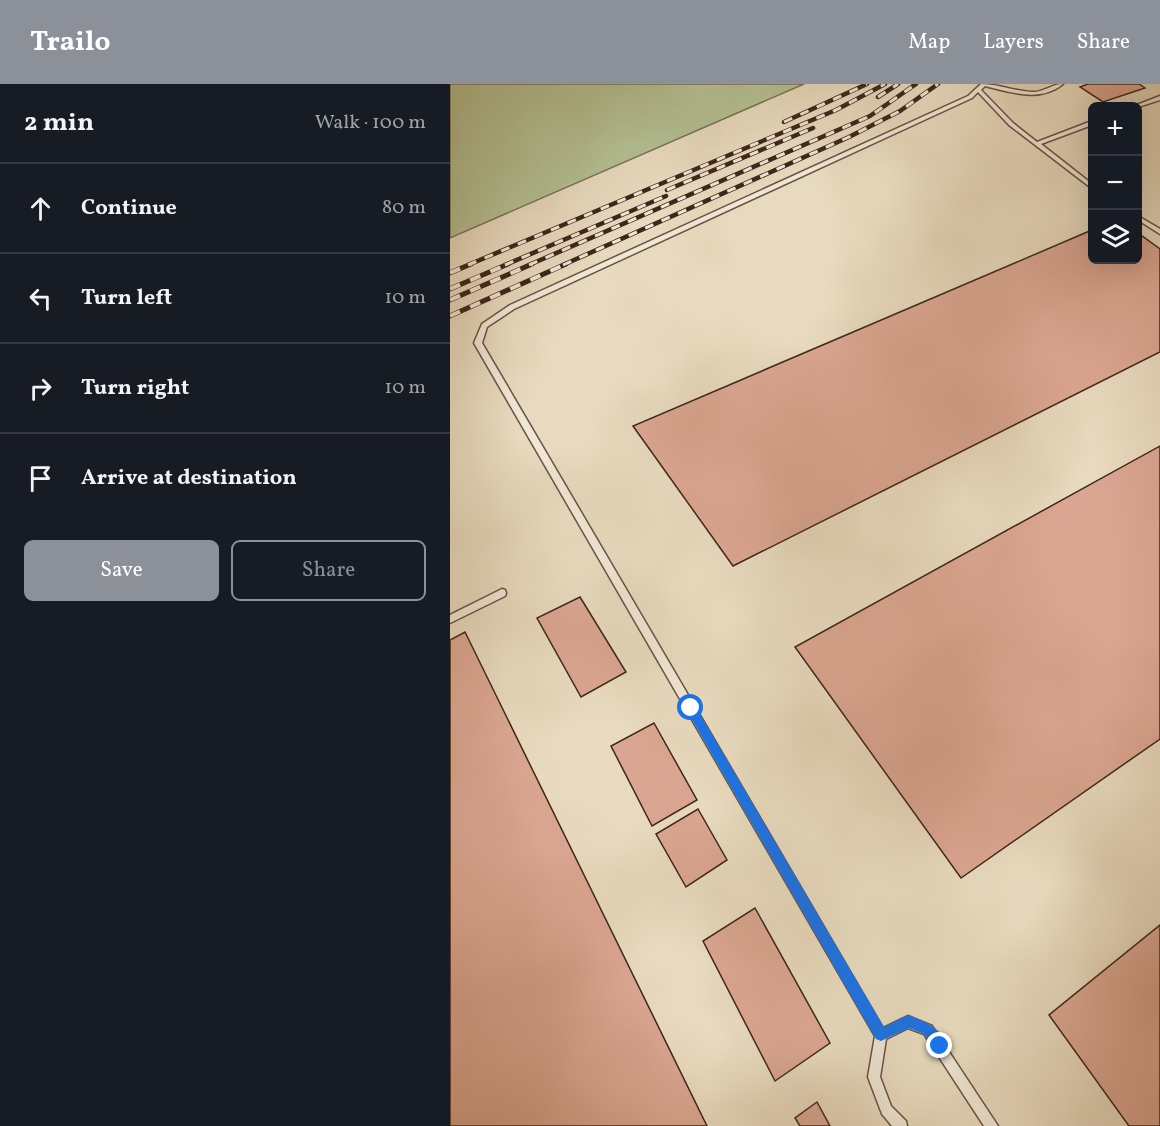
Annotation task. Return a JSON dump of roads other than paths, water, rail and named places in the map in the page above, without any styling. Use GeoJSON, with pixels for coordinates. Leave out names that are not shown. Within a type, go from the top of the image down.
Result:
{"type":"FeatureCollection","features":[{"type":"Feature","properties":{"kind":"lane"},"geometry":{"type":"LineString","coordinates":[[901,1126],[886,1110],[874,1077],[881,1035],[478,343],[484,326],[512,307],[982,86],[1027,93],[1045,92],[1060,84]]}},
{"type":"Feature","properties":{"kind":"lane"},"geometry":{"type":"LineString","coordinates":[[982,86],[1011,124],[1088,183]]}},
{"type":"Feature","properties":{"kind":"lane"},"geometry":{"type":"LineString","coordinates":[[1142,104],[1160,98]]}},
{"type":"Feature","properties":{"kind":"lane"},"geometry":{"type":"LineString","coordinates":[[1036,144],[1088,124]]}},
{"type":"Feature","properties":{"kind":"lane"},"geometry":{"type":"LineString","coordinates":[[1142,221],[1160,232]]}},
{"type":"Feature","properties":{"kind":"lane"},"geometry":{"type":"LineString","coordinates":[[450,619],[502,593]]}},
{"type":"Feature","properties":{"kind":"lane"},"geometry":{"type":"LineString","coordinates":[[881,1035],[908,1022],[928,1030],[992,1126]]}},
{"type":"Feature","properties":{"kind":"railway"},"geometry":{"type":"LineString","coordinates":[[784,122],[867,84]]}},
{"type":"Feature","properties":{"kind":"railway"},"geometry":{"type":"LineString","coordinates":[[468,265],[836,110],[885,84]]}},
{"type":"Feature","properties":{"kind":"railway"},"geometry":{"type":"LineString","coordinates":[[878,97],[898,84]]}},
{"type":"Feature","properties":{"kind":"railway"},"geometry":{"type":"LineString","coordinates":[[529,265],[870,116],[916,84]]}},
{"type":"Feature","properties":{"kind":"railway"},"geometry":{"type":"LineString","coordinates":[[563,265],[849,137],[900,111],[938,84]]}},
{"type":"Feature","properties":{"kind":"railway"},"geometry":{"type":"LineString","coordinates":[[667,190],[813,128]]}},
{"type":"Feature","properties":{"kind":"railway"},"geometry":{"type":"LineString","coordinates":[[505,265],[666,196]]}},
{"type":"Feature","properties":{"kind":"railway"},"geometry":{"type":"LineString","coordinates":[[450,273],[471,264]]}},
{"type":"Feature","properties":{"kind":"railway"},"geometry":{"type":"LineString","coordinates":[[450,289],[508,264]]}},
{"type":"Feature","properties":{"kind":"railway"},"geometry":{"type":"LineString","coordinates":[[450,300],[532,264]]}},
{"type":"Feature","properties":{"kind":"railway"},"geometry":{"type":"LineString","coordinates":[[450,316],[566,264]]}}]}
